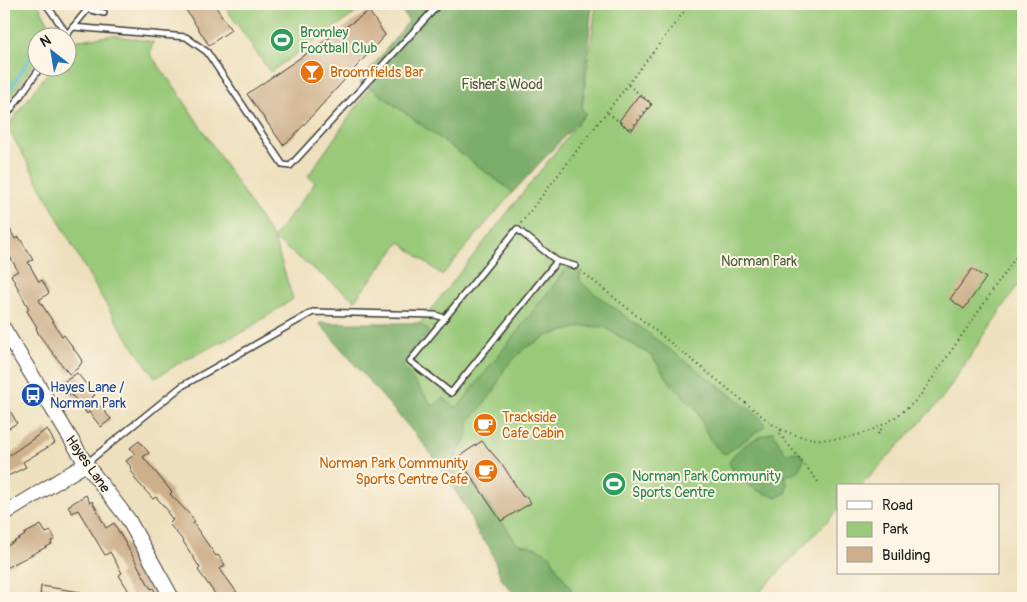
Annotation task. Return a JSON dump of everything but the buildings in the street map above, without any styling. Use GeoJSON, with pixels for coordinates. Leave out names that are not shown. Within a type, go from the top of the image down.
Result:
{"type":"FeatureCollection","features":[{"type":"Feature","properties":{"kind":"main road","name":"Hayes Lane"},"geometry":{"type":"LineString","coordinates":[[4,329],[86,464],[128,519],[172,598]]}},
{"type":"Feature","properties":{"kind":"main road"},"geometry":{"type":"LineString","coordinates":[[4,514],[86,464]]}},
{"type":"Feature","properties":{"kind":"lane"},"geometry":{"type":"LineString","coordinates":[[46,4],[60,28]]}},
{"type":"Feature","properties":{"kind":"lane"},"geometry":{"type":"LineString","coordinates":[[73,27],[92,4]]}},
{"type":"Feature","properties":{"kind":"lane"},"geometry":{"type":"LineString","coordinates":[[73,27],[186,37],[207,52],[283,165],[290,166],[438,4]]}},
{"type":"Feature","properties":{"kind":"lane"},"geometry":{"type":"LineString","coordinates":[[87,9],[104,13]]}},
{"type":"Feature","properties":{"kind":"lane"},"geometry":{"type":"LineString","coordinates":[[4,119],[33,78]]}},
{"type":"Feature","properties":{"kind":"lane"},"geometry":{"type":"LineString","coordinates":[[557,262],[451,393],[410,361],[517,229],[557,262],[575,266]]}},
{"type":"Feature","properties":{"kind":"lane"},"geometry":{"type":"LineString","coordinates":[[86,464],[182,386],[313,312],[435,315],[445,318]]}},
{"type":"Feature","properties":{"kind":"path"},"geometry":{"type":"LineString","coordinates":[[517,229],[690,4]]}},
{"type":"Feature","properties":{"kind":"path"},"geometry":{"type":"LineString","coordinates":[[608,113],[630,130],[651,103],[628,85]]}},
{"type":"Feature","properties":{"kind":"path"},"geometry":{"type":"LineString","coordinates":[[575,266],[781,430],[804,438],[827,439],[862,434],[880,427],[906,411],[920,396],[1023,247]]}},
{"type":"Feature","properties":{"kind":"path"},"geometry":{"type":"LineString","coordinates":[[878,434],[881,430],[880,427]]}},
{"type":"Feature","properties":{"kind":"path"},"geometry":{"type":"LineString","coordinates":[[781,430],[780,433],[819,483]]}},
{"type":"Feature","properties":{"kind":"green space"},"geometry":{"type":"Polygon","coordinates":[[[4,4],[38,4],[51,28],[28,28],[28,72],[4,108],[4,4]]]}},
{"type":"Feature","properties":{"kind":"green space","name":"Bromley Football Club"},"geometry":{"type":"Polygon","coordinates":[[[223,4],[360,4],[363,8],[270,72],[223,4]]]}},
{"type":"Feature","properties":{"kind":"green space"},"geometry":{"type":"Polygon","coordinates":[[[379,4],[399,4],[386,14],[379,4]]]}},
{"type":"Feature","properties":{"kind":"green space","name":"Fisher's Wood"},"geometry":{"type":"Polygon","coordinates":[[[399,4],[592,4],[582,109],[586,113],[513,192],[370,87],[359,83],[409,21],[399,4]]]}},
{"type":"Feature","properties":{"kind":"green space","name":"Norman Park"},"geometry":{"type":"Polygon","coordinates":[[[596,4],[1023,4],[1023,277],[941,400],[863,484],[837,484],[837,511],[754,598],[555,598],[390,361],[586,113],[582,109],[596,4]]]}},
{"type":"Feature","properties":{"kind":"green space"},"geometry":{"type":"Polygon","coordinates":[[[114,35],[153,42],[150,54],[176,89],[273,238],[315,183],[308,176],[370,87],[513,192],[442,275],[400,242],[355,300],[274,239],[293,299],[246,330],[179,363],[156,378],[114,318],[7,127],[44,78],[78,78],[78,40],[114,35]]]}},
{"type":"Feature","properties":{"kind":"green space"},"geometry":{"type":"Polygon","coordinates":[[[574,268],[580,273],[580,280],[586,287],[759,416],[764,421],[764,427],[725,454],[720,451],[709,438],[696,409],[671,384],[652,356],[604,327],[583,326],[547,336],[525,348],[505,368],[494,391],[468,424],[468,434],[456,456],[517,543],[537,548],[551,556],[576,598],[518,598],[502,580],[489,546],[478,534],[467,509],[427,448],[319,323],[419,323],[429,331],[402,365],[433,406],[443,398],[457,408],[566,269],[574,268]]]}},
{"type":"Feature","properties":{"kind":"green space"},"geometry":{"type":"Polygon","coordinates":[[[773,432],[785,453],[799,452],[804,459],[797,473],[784,476],[787,483],[786,493],[777,497],[749,486],[738,476],[729,463],[742,447],[773,432]]]}},
{"type":"Feature","properties":{"kind":"waterway"},"geometry":{"type":"LineString","coordinates":[[50,28],[53,23]]}},
{"type":"Feature","properties":{"kind":"waterway"},"geometry":{"type":"LineString","coordinates":[[4,98],[28,61]]}},
{"type":"Feature","properties":{"kind":"place","name":"Bromley Football Club"},"geometry":{"type":"Point","coordinates":[282,40]}},
{"type":"Feature","properties":{"kind":"place","name":"Broomfields Bar"},"geometry":{"type":"Point","coordinates":[312,72]}},
{"type":"Feature","properties":{"kind":"place","name":"Hayes Lane / Norman Park"},"geometry":{"type":"Point","coordinates":[33,395]}},
{"type":"Feature","properties":{"kind":"place","name":"Trackside Cafe Cabin"},"geometry":{"type":"Point","coordinates":[485,425]}},
{"type":"Feature","properties":{"kind":"place","name":"Norman Park Community Sports Centre Cafe"},"geometry":{"type":"Point","coordinates":[486,471]}},
{"type":"Feature","properties":{"kind":"place","name":"Norman Park Community Sports Centre"},"geometry":{"type":"Point","coordinates":[614,484]}}]}
